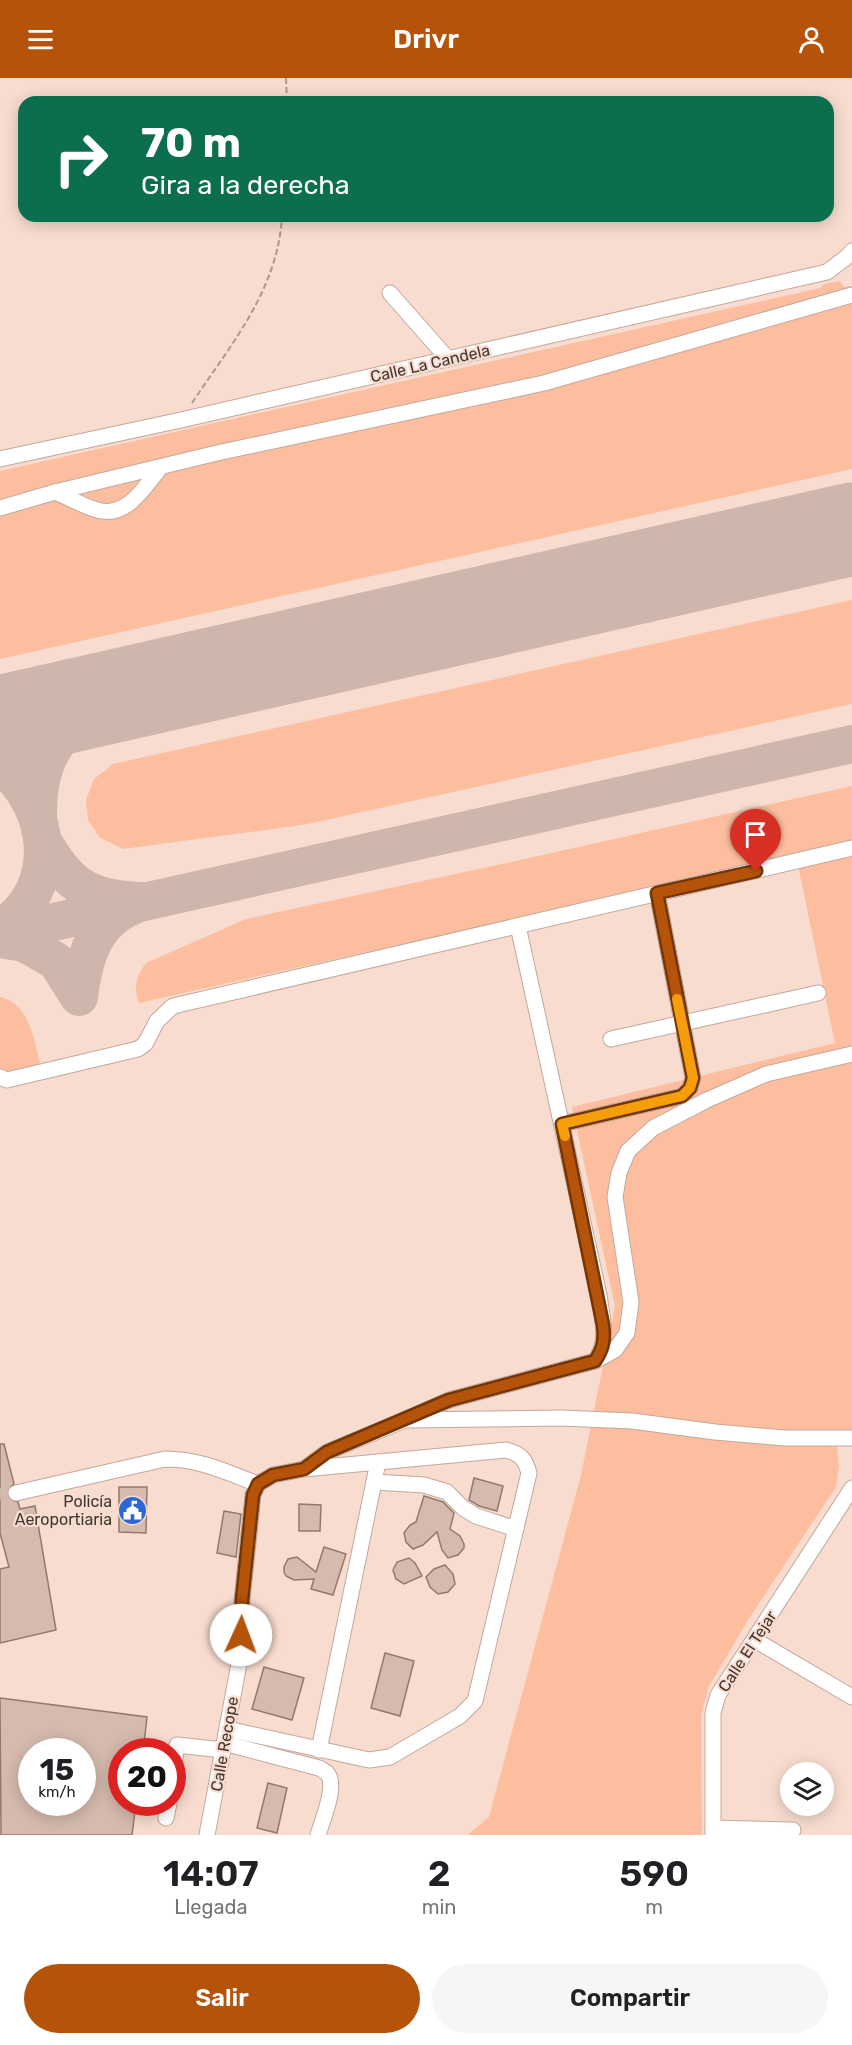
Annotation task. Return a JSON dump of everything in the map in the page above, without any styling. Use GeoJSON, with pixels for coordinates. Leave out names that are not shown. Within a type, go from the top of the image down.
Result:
{"type":"FeatureCollection","features":[{"type":"Feature","properties":{"kind":"street","name":"Calle La Candela"},"geometry":{"type":"LineString","coordinates":[[0,459],[181,420],[827,272],[852,251]]}},
{"type":"Feature","properties":{"kind":"street"},"geometry":{"type":"LineString","coordinates":[[390,293],[448,359]]}},
{"type":"Feature","properties":{"kind":"street"},"geometry":{"type":"LineString","coordinates":[[0,508],[55,492],[217,453],[544,383],[852,295]]}},
{"type":"Feature","properties":{"kind":"street"},"geometry":{"type":"LineString","coordinates":[[55,492],[96,511],[113,511],[129,506],[160,468]]}},
{"type":"Feature","properties":{"kind":"street"},"geometry":{"type":"LineString","coordinates":[[0,1077],[7,1080],[138,1049],[145,1044],[157,1021],[173,1006],[852,848]]}},
{"type":"Feature","properties":{"kind":"street"},"geometry":{"type":"LineString","coordinates":[[562,1124],[682,1096],[690,1088],[693,1078],[657,893]]}},
{"type":"Feature","properties":{"kind":"street"},"geometry":{"type":"LineString","coordinates":[[518,926],[603,1325],[605,1338],[602,1351],[595,1361]]}},
{"type":"Feature","properties":{"kind":"street"},"geometry":{"type":"LineString","coordinates":[[611,1039],[818,993]]}},
{"type":"Feature","properties":{"kind":"street"},"geometry":{"type":"LineString","coordinates":[[304,1469],[327,1452],[449,1400],[595,1361],[615,1350],[627,1333],[631,1302],[615,1197],[619,1173],[628,1151],[653,1128],[707,1100],[766,1074],[852,1054]]}},
{"type":"Feature","properties":{"kind":"street"},"geometry":{"type":"LineString","coordinates":[[405,1420],[632,1421],[785,1438],[852,1438]]}},
{"type":"Feature","properties":{"kind":"street"},"geometry":{"type":"LineString","coordinates":[[16,1493],[165,1459],[185,1459],[206,1464],[258,1484],[273,1475],[304,1469],[506,1450],[519,1453],[526,1462],[529,1473],[475,1701],[460,1716],[390,1757],[369,1760],[319,1750],[224,1741],[186,1744]]}},
{"type":"Feature","properties":{"kind":"street"},"geometry":{"type":"LineString","coordinates":[[319,1750],[378,1462]]}},
{"type":"Feature","properties":{"kind":"street"},"geometry":{"type":"LineString","coordinates":[[374,1482],[424,1485],[447,1492],[463,1508],[476,1516],[516,1529]]}},
{"type":"Feature","properties":{"kind":"street","name":"Calle Recope"},"geometry":{"type":"LineString","coordinates":[[207,1835],[241,1653],[242,1600],[253,1495],[258,1484]]}},
{"type":"Feature","properties":{"kind":"street","name":"Calle El Tejar"},"geometry":{"type":"LineString","coordinates":[[713,1831],[713,1713],[718,1695],[852,1488]]}},
{"type":"Feature","properties":{"kind":"street"},"geometry":{"type":"LineString","coordinates":[[755,1640],[852,1697]]}},
{"type":"Feature","properties":{"kind":"street"},"geometry":{"type":"LineString","coordinates":[[224,1741],[319,1768],[327,1773],[331,1780],[331,1790],[318,1835]]}},
{"type":"Feature","properties":{"kind":"street"},"geometry":{"type":"LineString","coordinates":[[713,1831],[793,1830]]}},
{"type":"Feature","properties":{"kind":"path"},"geometry":{"type":"LineString","coordinates":[[286,78],[286,96]]}},
{"type":"Feature","properties":{"kind":"path"},"geometry":{"type":"LineString","coordinates":[[181,420],[243,330],[264,289],[275,254],[281,222]]}},
{"type":"Feature","properties":{"kind":"shaded area"},"geometry":{"type":"Polygon","coordinates":[[[840,281],[844,287],[852,286],[852,469],[0,659],[0,471],[820,288],[824,284],[840,281]]]}},
{"type":"Feature","properties":{"kind":"shaded area"},"geometry":{"type":"Polygon","coordinates":[[[852,600],[852,704],[303,825],[123,849],[99,837],[88,820],[86,800],[94,779],[113,764],[852,600]]]}},
{"type":"Feature","properties":{"kind":"shaded area"},"geometry":{"type":"Polygon","coordinates":[[[852,786],[852,1444],[837,1446],[839,1466],[836,1487],[750,1617],[709,1686],[701,1715],[702,1835],[467,1835],[489,1817],[581,1475],[615,1306],[572,1107],[835,1043],[796,856],[139,1003],[136,992],[138,978],[146,963],[246,919],[852,786]]]}},
{"type":"Feature","properties":{"kind":"shaded area"},"geometry":{"type":"Polygon","coordinates":[[[0,997],[18,1006],[29,1023],[40,1063],[30,1070],[6,1074],[0,1069],[0,997]]]}},
{"type":"Feature","properties":{"kind":"building"},"geometry":{"type":"Polygon","coordinates":[[[0,1444],[4,1444],[14,1484],[7,1490],[9,1499],[18,1502],[20,1509],[35,1506],[56,1630],[0,1643],[0,1569],[9,1567],[0,1533],[0,1444]]]}},
{"type":"Feature","properties":{"kind":"building"},"geometry":{"type":"Polygon","coordinates":[[[474,1478],[503,1486],[497,1511],[479,1506],[469,1500],[474,1478]]]}},
{"type":"Feature","properties":{"kind":"building","name":"Policía Aeroportiaria"},"geometry":{"type":"Polygon","coordinates":[[[119,1487],[147,1487],[146,1533],[119,1532],[119,1487]]]}},
{"type":"Feature","properties":{"kind":"building"},"geometry":{"type":"Polygon","coordinates":[[[424,1496],[443,1502],[454,1513],[450,1529],[460,1536],[464,1544],[464,1548],[458,1555],[448,1558],[442,1550],[437,1532],[423,1545],[413,1549],[406,1542],[404,1533],[410,1525],[416,1522],[424,1496]]]}},
{"type":"Feature","properties":{"kind":"building"},"geometry":{"type":"Polygon","coordinates":[[[299,1504],[321,1505],[320,1531],[299,1531],[299,1504]]]}},
{"type":"Feature","properties":{"kind":"building"},"geometry":{"type":"Polygon","coordinates":[[[224,1511],[241,1514],[236,1557],[217,1553],[224,1511]]]}},
{"type":"Feature","properties":{"kind":"building"},"geometry":{"type":"Polygon","coordinates":[[[324,1547],[346,1554],[333,1595],[311,1589],[314,1579],[294,1580],[286,1576],[284,1572],[288,1559],[297,1557],[316,1572],[324,1547]]]}},
{"type":"Feature","properties":{"kind":"building"},"geometry":{"type":"Polygon","coordinates":[[[409,1558],[415,1563],[422,1576],[404,1584],[396,1579],[393,1570],[397,1562],[409,1558]]]}},
{"type":"Feature","properties":{"kind":"building"},"geometry":{"type":"Polygon","coordinates":[[[445,1565],[453,1574],[455,1584],[448,1592],[438,1594],[430,1587],[426,1577],[434,1569],[445,1565]]]}},
{"type":"Feature","properties":{"kind":"building"},"geometry":{"type":"Polygon","coordinates":[[[385,1653],[414,1661],[400,1716],[371,1708],[385,1653]]]}},
{"type":"Feature","properties":{"kind":"building"},"geometry":{"type":"Polygon","coordinates":[[[264,1667],[304,1678],[292,1720],[252,1709],[264,1667]]]}},
{"type":"Feature","properties":{"kind":"building"},"geometry":{"type":"Polygon","coordinates":[[[0,1698],[147,1717],[145,1738],[108,1738],[108,1816],[134,1816],[132,1835],[1,1835],[0,1698]]]}},
{"type":"Feature","properties":{"kind":"building"},"geometry":{"type":"Polygon","coordinates":[[[268,1783],[287,1788],[277,1833],[257,1828],[268,1783]]]}},
{"type":"Feature","properties":{"kind":"taxiway"},"geometry":{"type":"LineString","coordinates":[[38,817],[41,779],[45,764],[60,738],[97,701]]}},
{"type":"Feature","properties":{"kind":"taxiway"},"geometry":{"type":"LineString","coordinates":[[0,934],[852,744]]}},
{"type":"Feature","properties":{"kind":"taxiway"},"geometry":{"type":"LineString","coordinates":[[0,765],[17,782],[31,802],[39,825],[43,848],[41,871],[33,892],[20,912],[0,928]]}},
{"type":"Feature","properties":{"kind":"taxiway"},"geometry":{"type":"LineString","coordinates":[[0,939],[24,943],[56,961],[79,997],[86,960],[96,937],[111,919],[144,901],[110,898],[84,888],[62,870],[43,841]]}},
{"type":"Feature","properties":{"kind":"runway"},"geometry":{"type":"LineString","coordinates":[[0,722],[852,529]]}},
{"type":"Feature","properties":{"kind":"tunnel"},"geometry":{"type":"LineString","coordinates":[[0,1496],[16,1493]]}},
{"type":"Feature","properties":{"kind":"slow traffic"},"geometry":{"type":"LineString","coordinates":[[565,1136],[562,1124],[682,1096],[690,1088],[693,1078],[677,999]]}},
{"type":"Feature","properties":{"kind":"place","name":"Policía Aeroportiaria"},"geometry":{"type":"Point","coordinates":[133,1510]}},
{"type":"Feature","properties":{"kind":"route"},"geometry":{"type":"LineString","coordinates":[[241,1635],[242,1600],[253,1495],[258,1484],[273,1475],[304,1469],[327,1452],[449,1400],[595,1361],[602,1351],[605,1338],[598,1295],[562,1124],[682,1096],[690,1088],[693,1078],[657,893],[756,871]]}}]}
